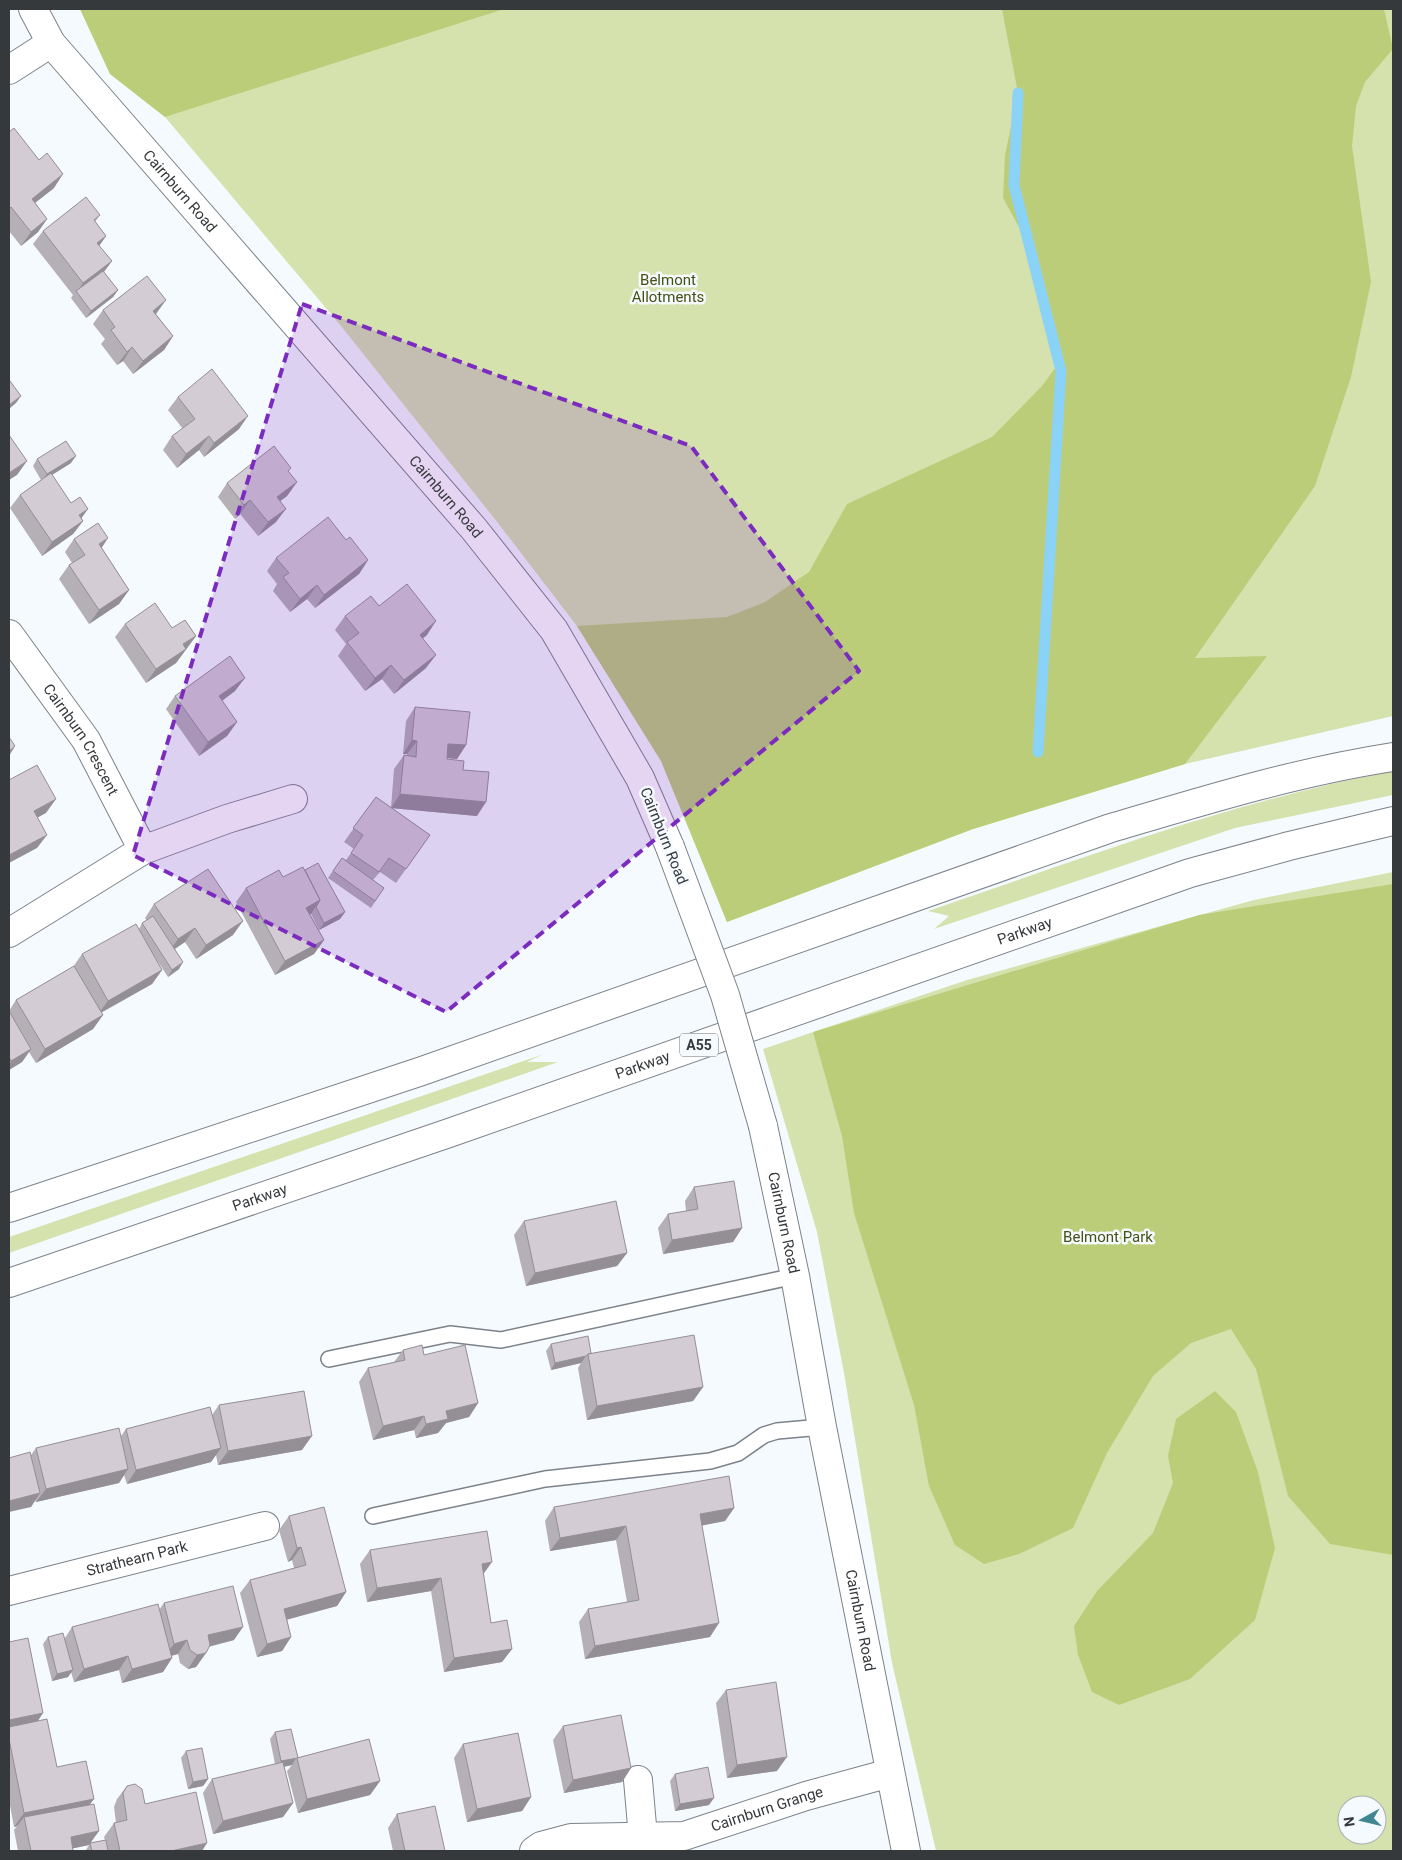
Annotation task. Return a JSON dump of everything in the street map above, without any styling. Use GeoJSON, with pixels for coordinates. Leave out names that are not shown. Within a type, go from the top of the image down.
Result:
{"type":"FeatureCollection","features":[{"type":"Feature","properties":{"kind":"main road","name":"Cairnburn Road"},"geometry":{"type":"LineString","coordinates":[[33,9],[51,43],[474,528],[549,623],[640,778],[670,847],[725,995],[763,1126],[795,1276],[822,1427],[906,1851]]}},
{"type":"Feature","properties":{"kind":"main road"},"geometry":{"type":"LineString","coordinates":[[9,70],[51,43]]}},
{"type":"Feature","properties":{"kind":"main road","name":"Cairnburn Crescent"},"geometry":{"type":"LineString","coordinates":[[9,634],[86,740],[143,850]]}},
{"type":"Feature","properties":{"kind":"main road"},"geometry":{"type":"LineString","coordinates":[[9,1208],[422,1071],[1108,829],[1214,797],[1347,764],[1393,757]]}},
{"type":"Feature","properties":{"kind":"main road"},"geometry":{"type":"LineString","coordinates":[[9,933],[143,850],[227,818],[293,799]]}},
{"type":"Feature","properties":{"kind":"main road","name":"Parkway"},"geometry":{"type":"LineString","coordinates":[[9,1283],[468,1126],[1190,873],[1393,821]]}},
{"type":"Feature","properties":{"kind":"main road","name":"Strathearn Park"},"geometry":{"type":"LineString","coordinates":[[9,1592],[265,1526]]}},
{"type":"Feature","properties":{"kind":"main road","name":"Cairnburn Grange"},"geometry":{"type":"LineString","coordinates":[[534,1851],[541,1846],[571,1838],[672,1838],[699,1833],[756,1812],[890,1773]]}},
{"type":"Feature","properties":{"kind":"main road"},"geometry":{"type":"LineString","coordinates":[[638,1780],[643,1837]]}},
{"type":"Feature","properties":{"kind":"lane"},"geometry":{"type":"LineString","coordinates":[[329,1359],[450,1334],[501,1340],[795,1276]]}},
{"type":"Feature","properties":{"kind":"lane"},"geometry":{"type":"LineString","coordinates":[[373,1516],[545,1479],[710,1461],[738,1453],[764,1435],[776,1431],[822,1427]]}},
{"type":"Feature","properties":{"kind":"highlighted area"},"geometry":{"type":"Polygon","coordinates":[[[302,304],[691,446],[859,671],[446,1012],[133,855],[302,304]]]}},
{"type":"Feature","properties":{"kind":"green space","name":"Belmont Allotments"},"geometry":{"type":"Polygon","coordinates":[[[80,9],[1393,9],[1393,716],[1185,764],[973,829],[727,922],[661,761],[577,626],[498,523],[341,326],[165,117],[110,74],[80,9]]]}},
{"type":"Feature","properties":{"kind":"green space"},"geometry":{"type":"Polygon","coordinates":[[[80,9],[504,9],[165,117],[110,74],[80,9]]]}},
{"type":"Feature","properties":{"kind":"green space"},"geometry":{"type":"Polygon","coordinates":[[[1002,9],[1384,9],[1393,49],[1365,82],[1356,106],[1352,146],[1371,282],[1351,377],[1315,486],[1195,658],[1267,656],[1185,764],[973,829],[727,922],[661,761],[577,626],[727,617],[765,602],[809,572],[847,504],[992,437],[1042,386],[1061,360],[1036,258],[1003,198],[1005,155],[1018,93],[1002,9]]]}},
{"type":"Feature","properties":{"kind":"green space"},"geometry":{"type":"Polygon","coordinates":[[[1393,771],[1393,795],[1235,828],[934,929],[949,916],[928,911],[1100,852],[1216,815],[1333,783],[1393,771]]]}},
{"type":"Feature","properties":{"kind":"green space","name":"Belmont Park"},"geometry":{"type":"Polygon","coordinates":[[[1393,872],[1393,1851],[936,1851],[892,1663],[844,1373],[817,1232],[763,1049],[967,980],[1254,900],[1393,872]]]}},
{"type":"Feature","properties":{"kind":"green space"},"geometry":{"type":"Polygon","coordinates":[[[1393,884],[1393,1555],[1330,1544],[1288,1496],[1256,1369],[1231,1329],[1191,1343],[1153,1376],[1107,1453],[1073,1528],[1019,1554],[984,1564],[955,1545],[929,1486],[914,1405],[854,1213],[842,1136],[813,1032],[1199,915],[1393,884]]]}},
{"type":"Feature","properties":{"kind":"green space"},"geometry":{"type":"Polygon","coordinates":[[[544,1054],[527,1062],[558,1062],[9,1253],[9,1237],[544,1054]]]}},
{"type":"Feature","properties":{"kind":"green space"},"geometry":{"type":"Polygon","coordinates":[[[1215,1391],[1236,1412],[1258,1472],[1275,1548],[1255,1620],[1190,1679],[1119,1705],[1092,1692],[1078,1655],[1074,1626],[1097,1591],[1153,1533],[1173,1483],[1168,1456],[1176,1419],[1215,1391]]]}},
{"type":"Feature","properties":{"kind":"building"},"geometry":{"type":"Polygon","coordinates":[[[14,128],[39,160],[47,153],[63,174],[32,199],[47,219],[31,232],[11,207],[9,209],[9,132],[14,128]]]}},
{"type":"Feature","properties":{"kind":"building"},"geometry":{"type":"Polygon","coordinates":[[[86,197],[100,215],[94,220],[106,236],[97,243],[112,261],[83,283],[43,231],[86,197]]]}},
{"type":"Feature","properties":{"kind":"building"},"geometry":{"type":"Polygon","coordinates":[[[103,271],[118,290],[91,311],[76,291],[103,271]]]}},
{"type":"Feature","properties":{"kind":"building"},"geometry":{"type":"Polygon","coordinates":[[[147,276],[166,300],[153,311],[173,336],[143,361],[132,347],[127,352],[111,330],[115,327],[103,310],[147,276]]]}},
{"type":"Feature","properties":{"kind":"building"},"geometry":{"type":"Polygon","coordinates":[[[212,369],[248,416],[214,443],[209,436],[186,454],[172,436],[195,419],[178,397],[212,369]]]}},
{"type":"Feature","properties":{"kind":"building"},"geometry":{"type":"Polygon","coordinates":[[[9,382],[21,396],[9,405],[9,382]]]}},
{"type":"Feature","properties":{"kind":"building"},"geometry":{"type":"Polygon","coordinates":[[[9,435],[27,461],[9,473],[9,435]]]}},
{"type":"Feature","properties":{"kind":"building"},"geometry":{"type":"Polygon","coordinates":[[[66,441],[76,456],[47,474],[37,459],[66,441]]]}},
{"type":"Feature","properties":{"kind":"building"},"geometry":{"type":"Polygon","coordinates":[[[274,446],[291,468],[288,471],[297,482],[277,497],[286,509],[268,522],[250,500],[244,505],[227,483],[274,446]]]}},
{"type":"Feature","properties":{"kind":"building"},"geometry":{"type":"Polygon","coordinates":[[[51,473],[71,503],[80,497],[88,509],[79,515],[83,521],[52,542],[20,495],[51,473]]]}},
{"type":"Feature","properties":{"kind":"building"},"geometry":{"type":"Polygon","coordinates":[[[328,517],[346,540],[350,537],[368,560],[324,595],[317,585],[300,599],[283,577],[289,573],[276,558],[328,517]]]}},
{"type":"Feature","properties":{"kind":"building"},"geometry":{"type":"Polygon","coordinates":[[[98,523],[108,538],[99,544],[129,590],[99,610],[69,565],[85,555],[74,539],[98,523]]]}},
{"type":"Feature","properties":{"kind":"building"},"geometry":{"type":"Polygon","coordinates":[[[407,584],[436,621],[420,635],[436,655],[404,680],[391,665],[375,678],[347,642],[359,633],[345,616],[371,596],[379,606],[407,584]]]}},
{"type":"Feature","properties":{"kind":"building"},"geometry":{"type":"Polygon","coordinates":[[[155,603],[172,628],[185,620],[196,636],[183,644],[186,649],[156,669],[125,624],[155,603]]]}},
{"type":"Feature","properties":{"kind":"building"},"geometry":{"type":"Polygon","coordinates":[[[230,656],[245,678],[219,696],[237,722],[208,742],[175,696],[230,656]]]}},
{"type":"Feature","properties":{"kind":"building"},"geometry":{"type":"Polygon","coordinates":[[[415,707],[470,712],[466,745],[448,744],[447,759],[464,761],[463,770],[489,772],[486,802],[400,794],[404,755],[416,757],[417,741],[412,740],[415,707]]]}},
{"type":"Feature","properties":{"kind":"building"},"geometry":{"type":"Polygon","coordinates":[[[9,737],[15,746],[9,751],[9,737]]]}},
{"type":"Feature","properties":{"kind":"building"},"geometry":{"type":"Polygon","coordinates":[[[37,765],[56,799],[34,811],[47,835],[9,855],[9,780],[37,765]]]}},
{"type":"Feature","properties":{"kind":"building"},"geometry":{"type":"Polygon","coordinates":[[[376,797],[430,835],[406,869],[389,858],[379,872],[351,853],[363,835],[353,828],[376,797]]]}},
{"type":"Feature","properties":{"kind":"building"},"geometry":{"type":"Polygon","coordinates":[[[342,858],[384,888],[375,901],[333,871],[342,858]]]}},
{"type":"Feature","properties":{"kind":"building"},"geometry":{"type":"Polygon","coordinates":[[[318,863],[345,912],[324,923],[316,907],[320,900],[305,870],[318,863]]]}},
{"type":"Feature","properties":{"kind":"building"},"geometry":{"type":"Polygon","coordinates":[[[303,867],[320,900],[306,908],[324,940],[285,961],[246,888],[279,870],[283,877],[303,867]]]}},
{"type":"Feature","properties":{"kind":"building"},"geometry":{"type":"Polygon","coordinates":[[[208,869],[243,921],[206,945],[195,928],[178,939],[154,904],[208,869]]]}},
{"type":"Feature","properties":{"kind":"building"},"geometry":{"type":"Polygon","coordinates":[[[153,916],[183,962],[172,970],[142,923],[153,916]]]}},
{"type":"Feature","properties":{"kind":"building"},"geometry":{"type":"Polygon","coordinates":[[[136,924],[162,970],[108,1001],[82,954],[136,924]]]}},
{"type":"Feature","properties":{"kind":"building"},"geometry":{"type":"Polygon","coordinates":[[[74,966],[103,1015],[45,1049],[16,1000],[74,966]]]}},
{"type":"Feature","properties":{"kind":"building"},"geometry":{"type":"Polygon","coordinates":[[[9,1011],[31,1049],[11,1061],[9,1057],[9,1011]]]}},
{"type":"Feature","properties":{"kind":"building"},"geometry":{"type":"Polygon","coordinates":[[[734,1181],[742,1228],[672,1240],[668,1214],[698,1209],[694,1187],[734,1181]]]}},
{"type":"Feature","properties":{"kind":"building"},"geometry":{"type":"Polygon","coordinates":[[[616,1201],[627,1253],[535,1273],[524,1221],[616,1201]]]}},
{"type":"Feature","properties":{"kind":"building"},"geometry":{"type":"Polygon","coordinates":[[[694,1335],[703,1387],[597,1406],[588,1354],[694,1335]]]}},
{"type":"Feature","properties":{"kind":"building"},"geometry":{"type":"Polygon","coordinates":[[[588,1336],[591,1353],[586,1356],[555,1363],[551,1344],[588,1336]]]}},
{"type":"Feature","properties":{"kind":"building"},"geometry":{"type":"Polygon","coordinates":[[[422,1345],[424,1355],[465,1345],[478,1403],[446,1411],[448,1419],[426,1424],[424,1416],[383,1426],[368,1368],[405,1360],[403,1350],[422,1345]]]}},
{"type":"Feature","properties":{"kind":"building"},"geometry":{"type":"Polygon","coordinates":[[[304,1391],[312,1436],[228,1451],[219,1405],[304,1391]]]}},
{"type":"Feature","properties":{"kind":"building"},"geometry":{"type":"Polygon","coordinates":[[[210,1407],[221,1448],[136,1470],[126,1429],[210,1407]]]}},
{"type":"Feature","properties":{"kind":"building"},"geometry":{"type":"Polygon","coordinates":[[[119,1428],[128,1469],[46,1489],[36,1448],[119,1428]]]}},
{"type":"Feature","properties":{"kind":"building"},"geometry":{"type":"Polygon","coordinates":[[[30,1452],[40,1493],[9,1501],[9,1458],[30,1452]]]}},
{"type":"Feature","properties":{"kind":"building"},"geometry":{"type":"Polygon","coordinates":[[[729,1476],[734,1508],[700,1514],[719,1623],[595,1646],[588,1609],[639,1600],[626,1526],[560,1538],[554,1507],[729,1476]]]}},
{"type":"Feature","properties":{"kind":"building"},"geometry":{"type":"Polygon","coordinates":[[[324,1507],[346,1592],[284,1609],[291,1637],[267,1644],[250,1580],[306,1565],[301,1547],[297,1548],[289,1516],[324,1507]]]}},
{"type":"Feature","properties":{"kind":"building"},"geometry":{"type":"Polygon","coordinates":[[[487,1531],[492,1562],[482,1564],[491,1623],[507,1620],[512,1649],[454,1658],[441,1578],[377,1588],[370,1550],[487,1531]]]}},
{"type":"Feature","properties":{"kind":"building"},"geometry":{"type":"Polygon","coordinates":[[[233,1586],[243,1627],[208,1635],[210,1645],[206,1653],[197,1655],[190,1650],[187,1640],[174,1644],[164,1603],[233,1586]]]}},
{"type":"Feature","properties":{"kind":"building"},"geometry":{"type":"Polygon","coordinates":[[[158,1604],[172,1658],[132,1669],[128,1656],[84,1669],[72,1627],[158,1604]]]}},
{"type":"Feature","properties":{"kind":"building"},"geometry":{"type":"Polygon","coordinates":[[[63,1633],[73,1670],[57,1674],[48,1637],[63,1633]]]}},
{"type":"Feature","properties":{"kind":"building"},"geometry":{"type":"Polygon","coordinates":[[[28,1638],[43,1713],[9,1720],[9,1642],[28,1638]]]}},
{"type":"Feature","properties":{"kind":"building"},"geometry":{"type":"Polygon","coordinates":[[[776,1682],[787,1757],[737,1765],[726,1690],[776,1682]]]}},
{"type":"Feature","properties":{"kind":"building"},"geometry":{"type":"Polygon","coordinates":[[[621,1715],[631,1768],[573,1780],[563,1726],[621,1715]]]}},
{"type":"Feature","properties":{"kind":"building"},"geometry":{"type":"Polygon","coordinates":[[[47,1719],[57,1767],[86,1761],[94,1799],[24,1813],[9,1739],[9,1727],[47,1719]]]}},
{"type":"Feature","properties":{"kind":"building"},"geometry":{"type":"Polygon","coordinates":[[[291,1729],[298,1758],[281,1761],[275,1732],[291,1729]]]}},
{"type":"Feature","properties":{"kind":"building"},"geometry":{"type":"Polygon","coordinates":[[[518,1733],[531,1797],[477,1809],[463,1744],[518,1733]]]}},
{"type":"Feature","properties":{"kind":"building"},"geometry":{"type":"Polygon","coordinates":[[[369,1739],[380,1781],[307,1799],[297,1758],[369,1739]]]}},
{"type":"Feature","properties":{"kind":"building"},"geometry":{"type":"Polygon","coordinates":[[[202,1748],[208,1779],[193,1782],[186,1751],[202,1748]]]}},
{"type":"Feature","properties":{"kind":"building"},"geometry":{"type":"Polygon","coordinates":[[[283,1762],[293,1803],[223,1821],[212,1779],[283,1762]]]}},
{"type":"Feature","properties":{"kind":"building"},"geometry":{"type":"Polygon","coordinates":[[[708,1767],[714,1798],[680,1804],[675,1774],[708,1767]]]}},
{"type":"Feature","properties":{"kind":"building"},"geometry":{"type":"Polygon","coordinates":[[[135,1784],[142,1789],[145,1804],[196,1792],[207,1843],[171,1851],[120,1851],[114,1823],[127,1820],[123,1793],[127,1786],[135,1784]]]}},
{"type":"Feature","properties":{"kind":"building"},"geometry":{"type":"Polygon","coordinates":[[[94,1804],[99,1831],[71,1837],[73,1851],[31,1851],[24,1817],[94,1804]]]}},
{"type":"Feature","properties":{"kind":"building"},"geometry":{"type":"Polygon","coordinates":[[[435,1806],[445,1851],[405,1851],[397,1814],[435,1806]]]}},
{"type":"Feature","properties":{"kind":"building"},"geometry":{"type":"Polygon","coordinates":[[[106,1840],[108,1851],[92,1851],[90,1843],[106,1840]]]}},
{"type":"Feature","properties":{"kind":"waterway"},"geometry":{"type":"LineString","coordinates":[[1018,93],[1014,185],[1061,371],[1038,752]]}}]}
